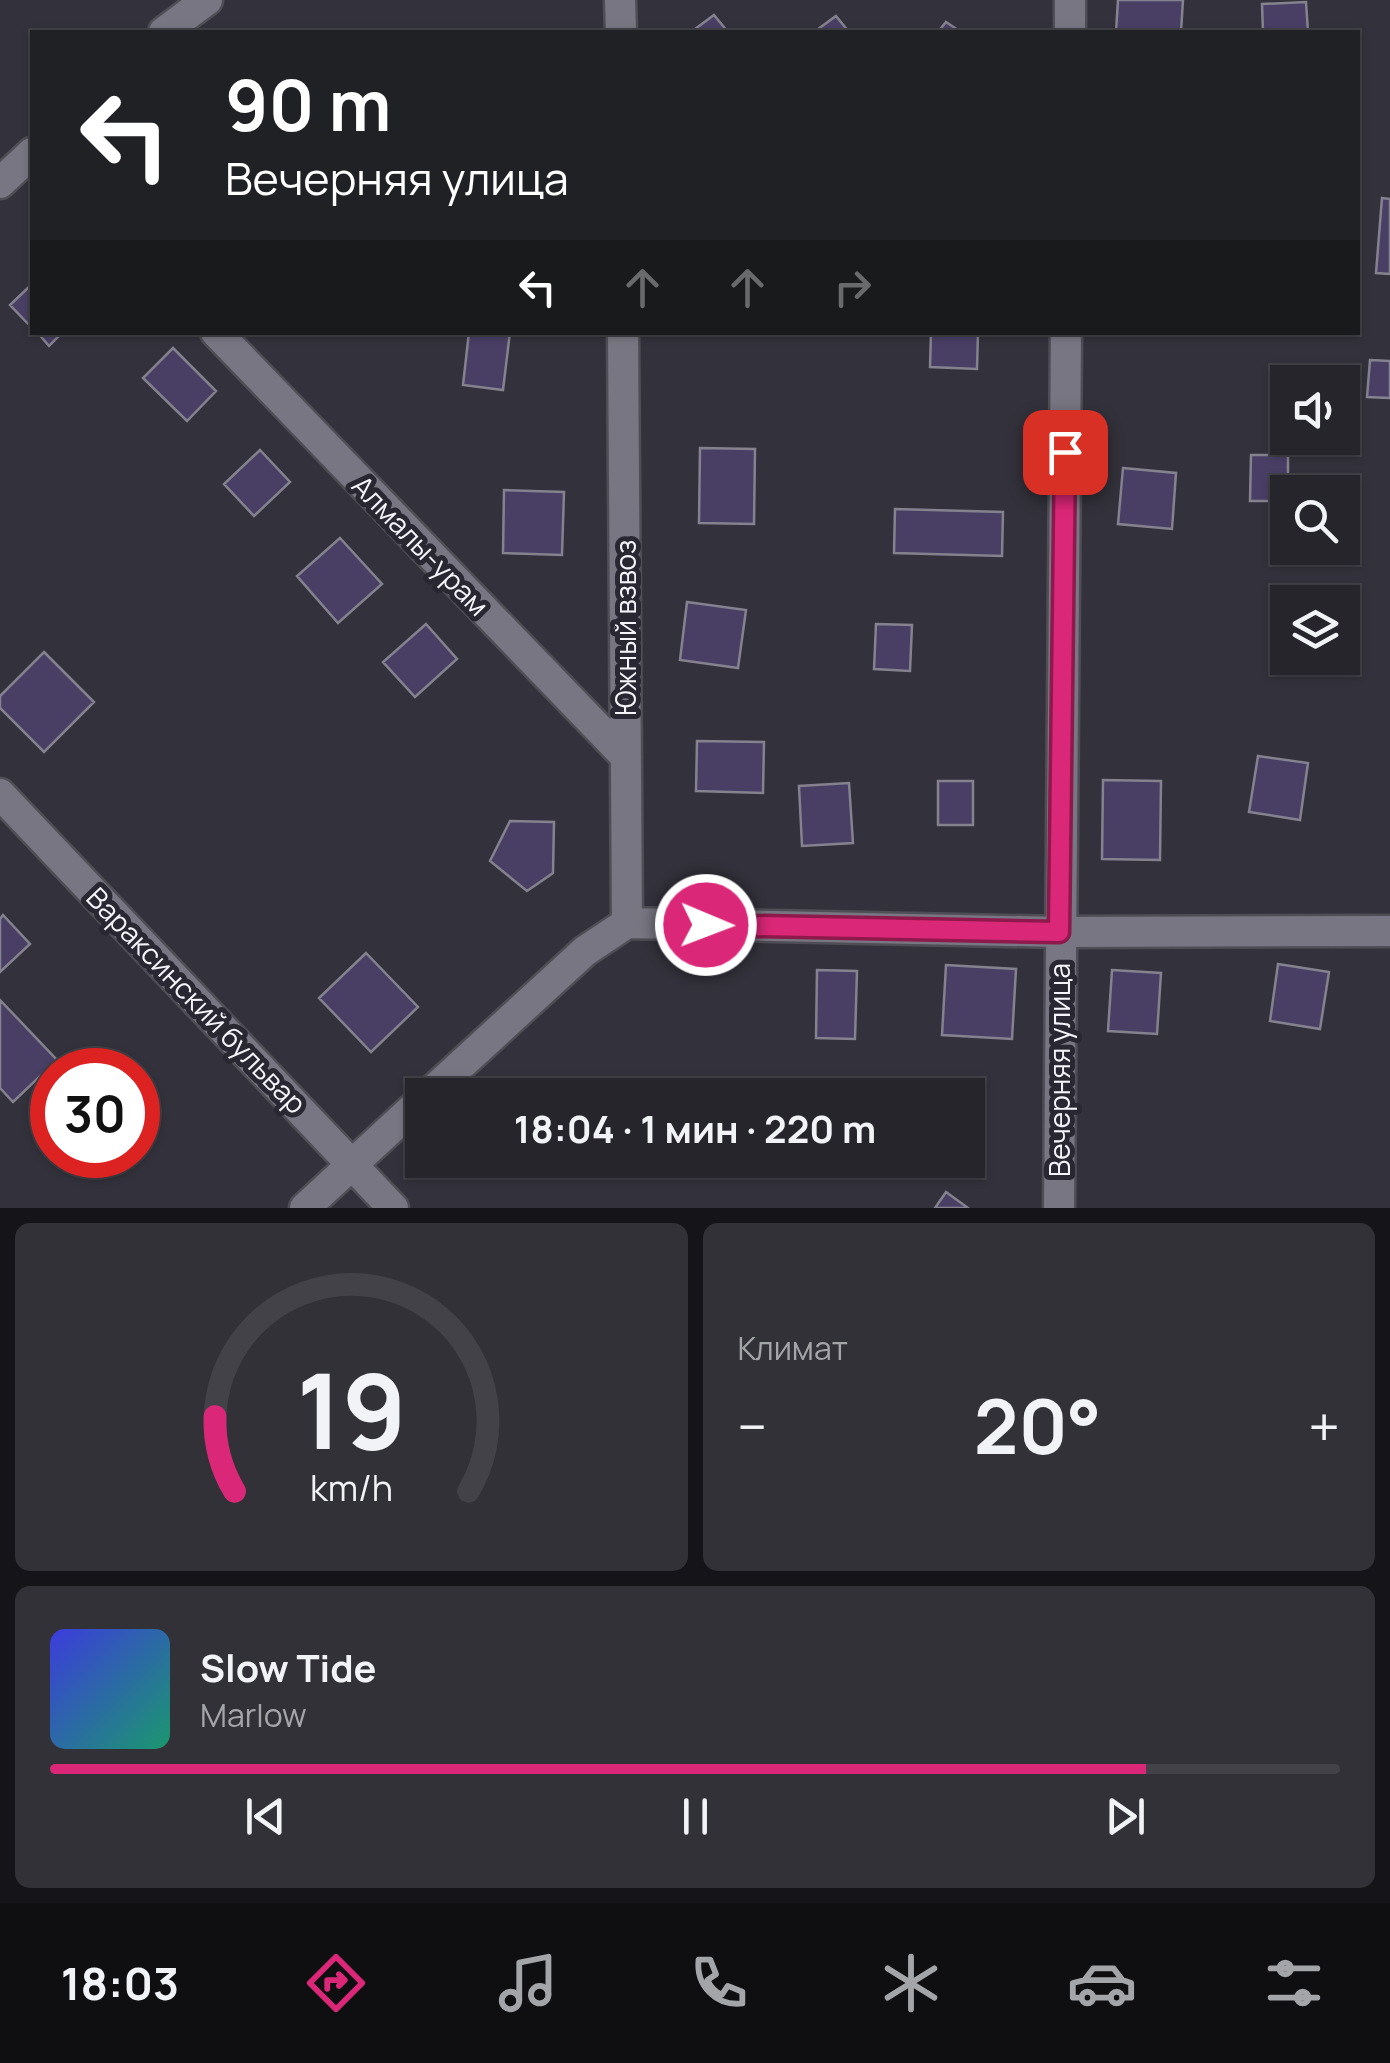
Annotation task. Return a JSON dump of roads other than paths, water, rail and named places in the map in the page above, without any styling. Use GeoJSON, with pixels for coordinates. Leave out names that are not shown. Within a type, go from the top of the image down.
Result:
{"type":"FeatureCollection","features":[{"type":"Feature","properties":{"kind":"street"},"geometry":{"type":"LineString","coordinates":[[167,30],[207,0]]}},
{"type":"Feature","properties":{"kind":"street"},"geometry":{"type":"LineString","coordinates":[[620,0],[621,30]]}},
{"type":"Feature","properties":{"kind":"street"},"geometry":{"type":"LineString","coordinates":[[1070,0],[1070,30]]}},
{"type":"Feature","properties":{"kind":"street"},"geometry":{"type":"LineString","coordinates":[[0,183],[30,155]]}},
{"type":"Feature","properties":{"kind":"street","name":"Алмалы-урам"},"geometry":{"type":"LineString","coordinates":[[219,335],[626,757]]}},
{"type":"Feature","properties":{"kind":"street","name":"Южный взвоз"},"geometry":{"type":"LineString","coordinates":[[623,335],[627,923]]}},
{"type":"Feature","properties":{"kind":"street","name":"Вечерняя улица"},"geometry":{"type":"LineString","coordinates":[[1059,1208],[1066,335]]}},
{"type":"Feature","properties":{"kind":"street","name":"Вараксинский бульвар"},"geometry":{"type":"LineString","coordinates":[[0,794],[393,1208]]}},
{"type":"Feature","properties":{"kind":"street"},"geometry":{"type":"LineString","coordinates":[[446,1078],[585,950],[627,923],[1059,932],[1390,931]]}},
{"type":"Feature","properties":{"kind":"street"},"geometry":{"type":"LineString","coordinates":[[305,1208],[405,1116]]}}]}
